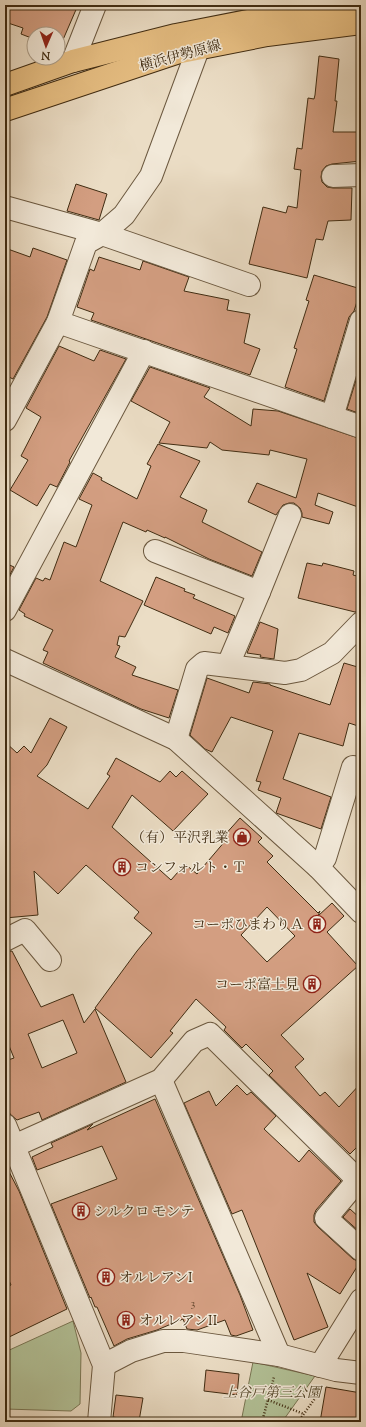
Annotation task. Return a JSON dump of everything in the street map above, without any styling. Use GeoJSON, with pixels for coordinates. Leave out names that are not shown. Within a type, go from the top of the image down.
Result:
{"type":"FeatureCollection","features":[{"type":"Feature","properties":{"kind":"main road","name":"横浜伊勢原線"},"geometry":{"type":"LineString","coordinates":[[5,85],[73,61],[184,33],[268,17],[361,6]]}},
{"type":"Feature","properties":{"kind":"main road","name":"横浜伊勢原線"},"geometry":{"type":"LineString","coordinates":[[5,110],[176,53],[267,35],[361,23]]}},
{"type":"Feature","properties":{"kind":"street"},"geometry":{"type":"LineString","coordinates":[[73,61],[95,5]]}},
{"type":"Feature","properties":{"kind":"street"},"geometry":{"type":"LineString","coordinates":[[5,420],[58,322],[86,243],[102,234],[124,215],[151,176],[198,49]]}},
{"type":"Feature","properties":{"kind":"street"},"geometry":{"type":"LineString","coordinates":[[333,176],[361,175]]}},
{"type":"Feature","properties":{"kind":"street"},"geometry":{"type":"LineString","coordinates":[[5,207],[102,234],[249,285]]}},
{"type":"Feature","properties":{"kind":"street"},"geometry":{"type":"LineString","coordinates":[[332,417],[361,321]]}},
{"type":"Feature","properties":{"kind":"street"},"geometry":{"type":"LineString","coordinates":[[58,322],[361,427]]}},
{"type":"Feature","properties":{"kind":"street"},"geometry":{"type":"LineString","coordinates":[[5,610],[144,351]]}},
{"type":"Feature","properties":{"kind":"street"},"geometry":{"type":"LineString","coordinates":[[228,665],[290,514]]}},
{"type":"Feature","properties":{"kind":"street"},"geometry":{"type":"LineString","coordinates":[[155,551],[259,592]]}},
{"type":"Feature","properties":{"kind":"street"},"geometry":{"type":"LineString","coordinates":[[176,739],[197,668],[204,663],[285,673],[301,670],[332,653],[361,623]]}},
{"type":"Feature","properties":{"kind":"street"},"geometry":{"type":"LineString","coordinates":[[5,660],[176,739],[318,867],[361,912]]}},
{"type":"Feature","properties":{"kind":"street"},"geometry":{"type":"LineString","coordinates":[[318,867],[325,858],[353,767],[361,769]]}},
{"type":"Feature","properties":{"kind":"street"},"geometry":{"type":"LineString","coordinates":[[5,940],[25,930],[50,960]]}},
{"type":"Feature","properties":{"kind":"street"},"geometry":{"type":"LineString","coordinates":[[14,1146],[161,1080],[194,1041],[210,1034],[358,1180],[326,1218],[361,1250]]}},
{"type":"Feature","properties":{"kind":"street"},"geometry":{"type":"LineString","coordinates":[[161,1080],[279,1356]]}},
{"type":"Feature","properties":{"kind":"street"},"geometry":{"type":"LineString","coordinates":[[5,1125],[104,1365],[99,1422]]}},
{"type":"Feature","properties":{"kind":"street"},"geometry":{"type":"LineString","coordinates":[[328,1368],[361,1300]]}},
{"type":"Feature","properties":{"kind":"street"},"geometry":{"type":"LineString","coordinates":[[104,1365],[131,1351],[162,1342],[184,1341],[279,1356],[328,1368],[361,1373]]}},
{"type":"Feature","properties":{"kind":"path"},"geometry":{"type":"LineString","coordinates":[[262,1422],[279,1356]]}},
{"type":"Feature","properties":{"kind":"path"},"geometry":{"type":"LineString","coordinates":[[298,1422],[304,1414],[328,1368]]}},
{"type":"Feature","properties":{"kind":"path"},"geometry":{"type":"LineString","coordinates":[[268,1400],[304,1414]]}},
{"type":"Feature","properties":{"kind":"green space"},"geometry":{"type":"Polygon","coordinates":[[[73,1321],[81,1353],[80,1404],[71,1411],[5,1409],[5,1352],[73,1321]]]}},
{"type":"Feature","properties":{"kind":"green space","name":"上谷戸第三公園"},"geometry":{"type":"Polygon","coordinates":[[[253,1362],[315,1376],[282,1422],[241,1422],[253,1362]]]}},
{"type":"Feature","properties":{"kind":"building"},"geometry":{"type":"Polygon","coordinates":[[[5,5],[78,5],[66,33],[66,26],[26,26],[26,36],[21,34],[23,28],[5,22],[5,5]]]}},
{"type":"Feature","properties":{"kind":"building"},"geometry":{"type":"Polygon","coordinates":[[[319,56],[339,59],[335,101],[337,101],[333,132],[361,132],[361,161],[332,164],[326,166],[322,171],[322,182],[327,187],[352,188],[351,220],[328,221],[323,240],[316,239],[307,278],[249,264],[263,207],[286,213],[288,206],[297,208],[301,170],[294,169],[297,148],[302,149],[308,98],[314,99],[315,95],[319,56]]]}},
{"type":"Feature","properties":{"kind":"building"},"geometry":{"type":"Polygon","coordinates":[[[76,184],[107,194],[99,220],[67,211],[76,184]]]}},
{"type":"Feature","properties":{"kind":"building"},"geometry":{"type":"Polygon","coordinates":[[[5,248],[30,257],[33,248],[67,260],[47,317],[13,379],[5,375],[5,248]]]}},
{"type":"Feature","properties":{"kind":"building"},"geometry":{"type":"Polygon","coordinates":[[[99,257],[140,270],[143,261],[189,277],[184,291],[229,300],[227,310],[250,314],[244,343],[260,349],[250,375],[91,320],[94,313],[77,307],[90,269],[94,271],[99,257]]]}},
{"type":"Feature","properties":{"kind":"building"},"geometry":{"type":"Polygon","coordinates":[[[314,275],[361,289],[354,311],[349,317],[324,401],[285,387],[297,349],[294,348],[309,301],[306,300],[314,275]]]}},
{"type":"Feature","properties":{"kind":"building"},"geometry":{"type":"Polygon","coordinates":[[[59,346],[94,361],[100,350],[126,359],[69,461],[70,462],[57,487],[50,484],[37,506],[10,490],[28,460],[21,456],[41,417],[26,408],[59,346]]]}},
{"type":"Feature","properties":{"kind":"building"},"geometry":{"type":"Polygon","coordinates":[[[361,364],[361,414],[347,409],[361,364]]]}},
{"type":"Feature","properties":{"kind":"building"},"geometry":{"type":"Polygon","coordinates":[[[150,367],[210,388],[204,397],[251,426],[253,409],[278,411],[361,439],[361,508],[318,493],[315,505],[333,512],[329,524],[302,517],[300,508],[294,503],[283,505],[276,515],[248,502],[257,483],[296,498],[307,459],[270,450],[269,455],[222,450],[210,442],[207,448],[159,443],[170,422],[131,401],[150,367]]]}},
{"type":"Feature","properties":{"kind":"building"},"geometry":{"type":"Polygon","coordinates":[[[158,444],[200,461],[180,497],[207,510],[202,522],[262,552],[252,576],[209,559],[165,537],[147,530],[146,532],[123,522],[100,581],[143,601],[125,637],[119,636],[117,645],[120,646],[115,657],[136,667],[132,675],[178,690],[169,718],[141,709],[43,663],[48,652],[43,650],[53,630],[24,616],[25,614],[19,610],[36,578],[43,581],[45,578],[50,580],[64,542],[76,547],[92,505],[79,499],[93,473],[102,478],[101,480],[137,499],[151,466],[147,464],[158,444]]]}},
{"type":"Feature","properties":{"kind":"building"},"geometry":{"type":"Polygon","coordinates":[[[5,563],[14,567],[5,584],[5,563]]]}},
{"type":"Feature","properties":{"kind":"building"},"geometry":{"type":"Polygon","coordinates":[[[307,563],[322,566],[323,563],[354,571],[353,575],[361,577],[361,602],[359,611],[355,612],[298,598],[307,563]]]}},
{"type":"Feature","properties":{"kind":"building"},"geometry":{"type":"Polygon","coordinates":[[[156,577],[185,589],[184,591],[195,595],[193,598],[235,616],[228,633],[214,627],[211,634],[144,605],[156,577]]]}},
{"type":"Feature","properties":{"kind":"building"},"geometry":{"type":"Polygon","coordinates":[[[260,622],[278,629],[274,659],[247,653],[260,622]]]}},
{"type":"Feature","properties":{"kind":"building"},"geometry":{"type":"Polygon","coordinates":[[[344,663],[361,668],[361,727],[349,723],[343,746],[299,733],[283,779],[331,797],[321,829],[276,813],[281,798],[258,790],[261,782],[256,781],[273,731],[231,717],[212,752],[205,749],[190,735],[207,678],[249,693],[253,682],[270,684],[330,705],[344,663]]]}},
{"type":"Feature","properties":{"kind":"building"},"geometry":{"type":"Polygon","coordinates":[[[50,718],[67,727],[47,765],[37,776],[88,809],[110,776],[107,774],[116,758],[160,782],[170,771],[176,777],[182,771],[208,794],[173,831],[132,795],[112,827],[171,880],[185,864],[197,874],[226,840],[223,837],[240,818],[262,838],[258,842],[273,856],[267,862],[318,913],[320,911],[318,916],[332,903],[344,916],[327,932],[358,966],[281,1035],[304,1059],[295,1067],[320,1096],[325,1092],[339,1107],[361,1083],[361,1143],[350,1154],[269,1075],[273,1071],[246,1044],[242,1048],[224,1030],[226,1027],[196,999],[170,1031],[173,1033],[151,1058],[95,1008],[152,933],[134,918],[139,912],[86,865],[58,894],[34,871],[38,915],[5,918],[5,742],[17,753],[24,746],[31,753],[50,718]],[[267,907],[241,935],[267,962],[295,936],[267,907]]]}},
{"type":"Feature","properties":{"kind":"building"},"geometry":{"type":"Polygon","coordinates":[[[12,951],[41,1007],[73,994],[84,1023],[95,1009],[126,1082],[42,1120],[39,1112],[17,1120],[10,1114],[5,1100],[5,1061],[14,1058],[5,1036],[5,952],[12,951]],[[63,1020],[28,1034],[42,1068],[77,1053],[63,1020]]]}},
{"type":"Feature","properties":{"kind":"building"},"geometry":{"type":"Polygon","coordinates":[[[237,1085],[247,1095],[251,1092],[276,1116],[264,1129],[299,1162],[309,1150],[341,1181],[316,1210],[314,1222],[353,1259],[360,1262],[340,1294],[307,1273],[328,1327],[294,1340],[242,1210],[232,1214],[184,1103],[209,1091],[216,1106],[237,1085]]]}},
{"type":"Feature","properties":{"kind":"building"},"geometry":{"type":"Polygon","coordinates":[[[155,1099],[240,1295],[253,1330],[236,1336],[231,1335],[225,1320],[197,1330],[187,1329],[183,1319],[157,1330],[127,1339],[114,1346],[97,1307],[95,1307],[91,1297],[90,1298],[51,1204],[117,1179],[102,1146],[37,1170],[32,1157],[53,1147],[51,1143],[93,1124],[87,1130],[155,1099]]]}},
{"type":"Feature","properties":{"kind":"building"},"geometry":{"type":"Polygon","coordinates":[[[5,1164],[19,1191],[67,1309],[5,1339],[5,1288],[11,1285],[5,1272],[5,1164]]]}},
{"type":"Feature","properties":{"kind":"building"},"geometry":{"type":"Polygon","coordinates":[[[350,1209],[361,1219],[361,1233],[343,1217],[350,1209]]]}},
{"type":"Feature","properties":{"kind":"building"},"geometry":{"type":"Polygon","coordinates":[[[206,1370],[239,1374],[237,1395],[204,1391],[206,1370]]]}},
{"type":"Feature","properties":{"kind":"building"},"geometry":{"type":"Polygon","coordinates":[[[326,1387],[361,1393],[361,1422],[320,1422],[326,1387]]]}},
{"type":"Feature","properties":{"kind":"building"},"geometry":{"type":"Polygon","coordinates":[[[116,1395],[143,1398],[139,1421],[113,1417],[116,1395]]]}},
{"type":"Feature","properties":{"kind":"place","name":"（有）平沢乳業"},"geometry":{"type":"Point","coordinates":[242,837]}},
{"type":"Feature","properties":{"kind":"place","name":"コンフォルト・Ｔ"},"geometry":{"type":"Point","coordinates":[122,867]}},
{"type":"Feature","properties":{"kind":"place","name":"コーポひまわりＡ"},"geometry":{"type":"Point","coordinates":[317,924]}},
{"type":"Feature","properties":{"kind":"place","name":"コーポ富士見"},"geometry":{"type":"Point","coordinates":[312,984]}},
{"type":"Feature","properties":{"kind":"place","name":"シルクロ モンテ"},"geometry":{"type":"Point","coordinates":[81,1211]}},
{"type":"Feature","properties":{"kind":"place","name":"オルレアンI"},"geometry":{"type":"Point","coordinates":[106,1277]}},
{"type":"Feature","properties":{"kind":"place","name":"オルレアンII"},"geometry":{"type":"Point","coordinates":[126,1320]}}]}
